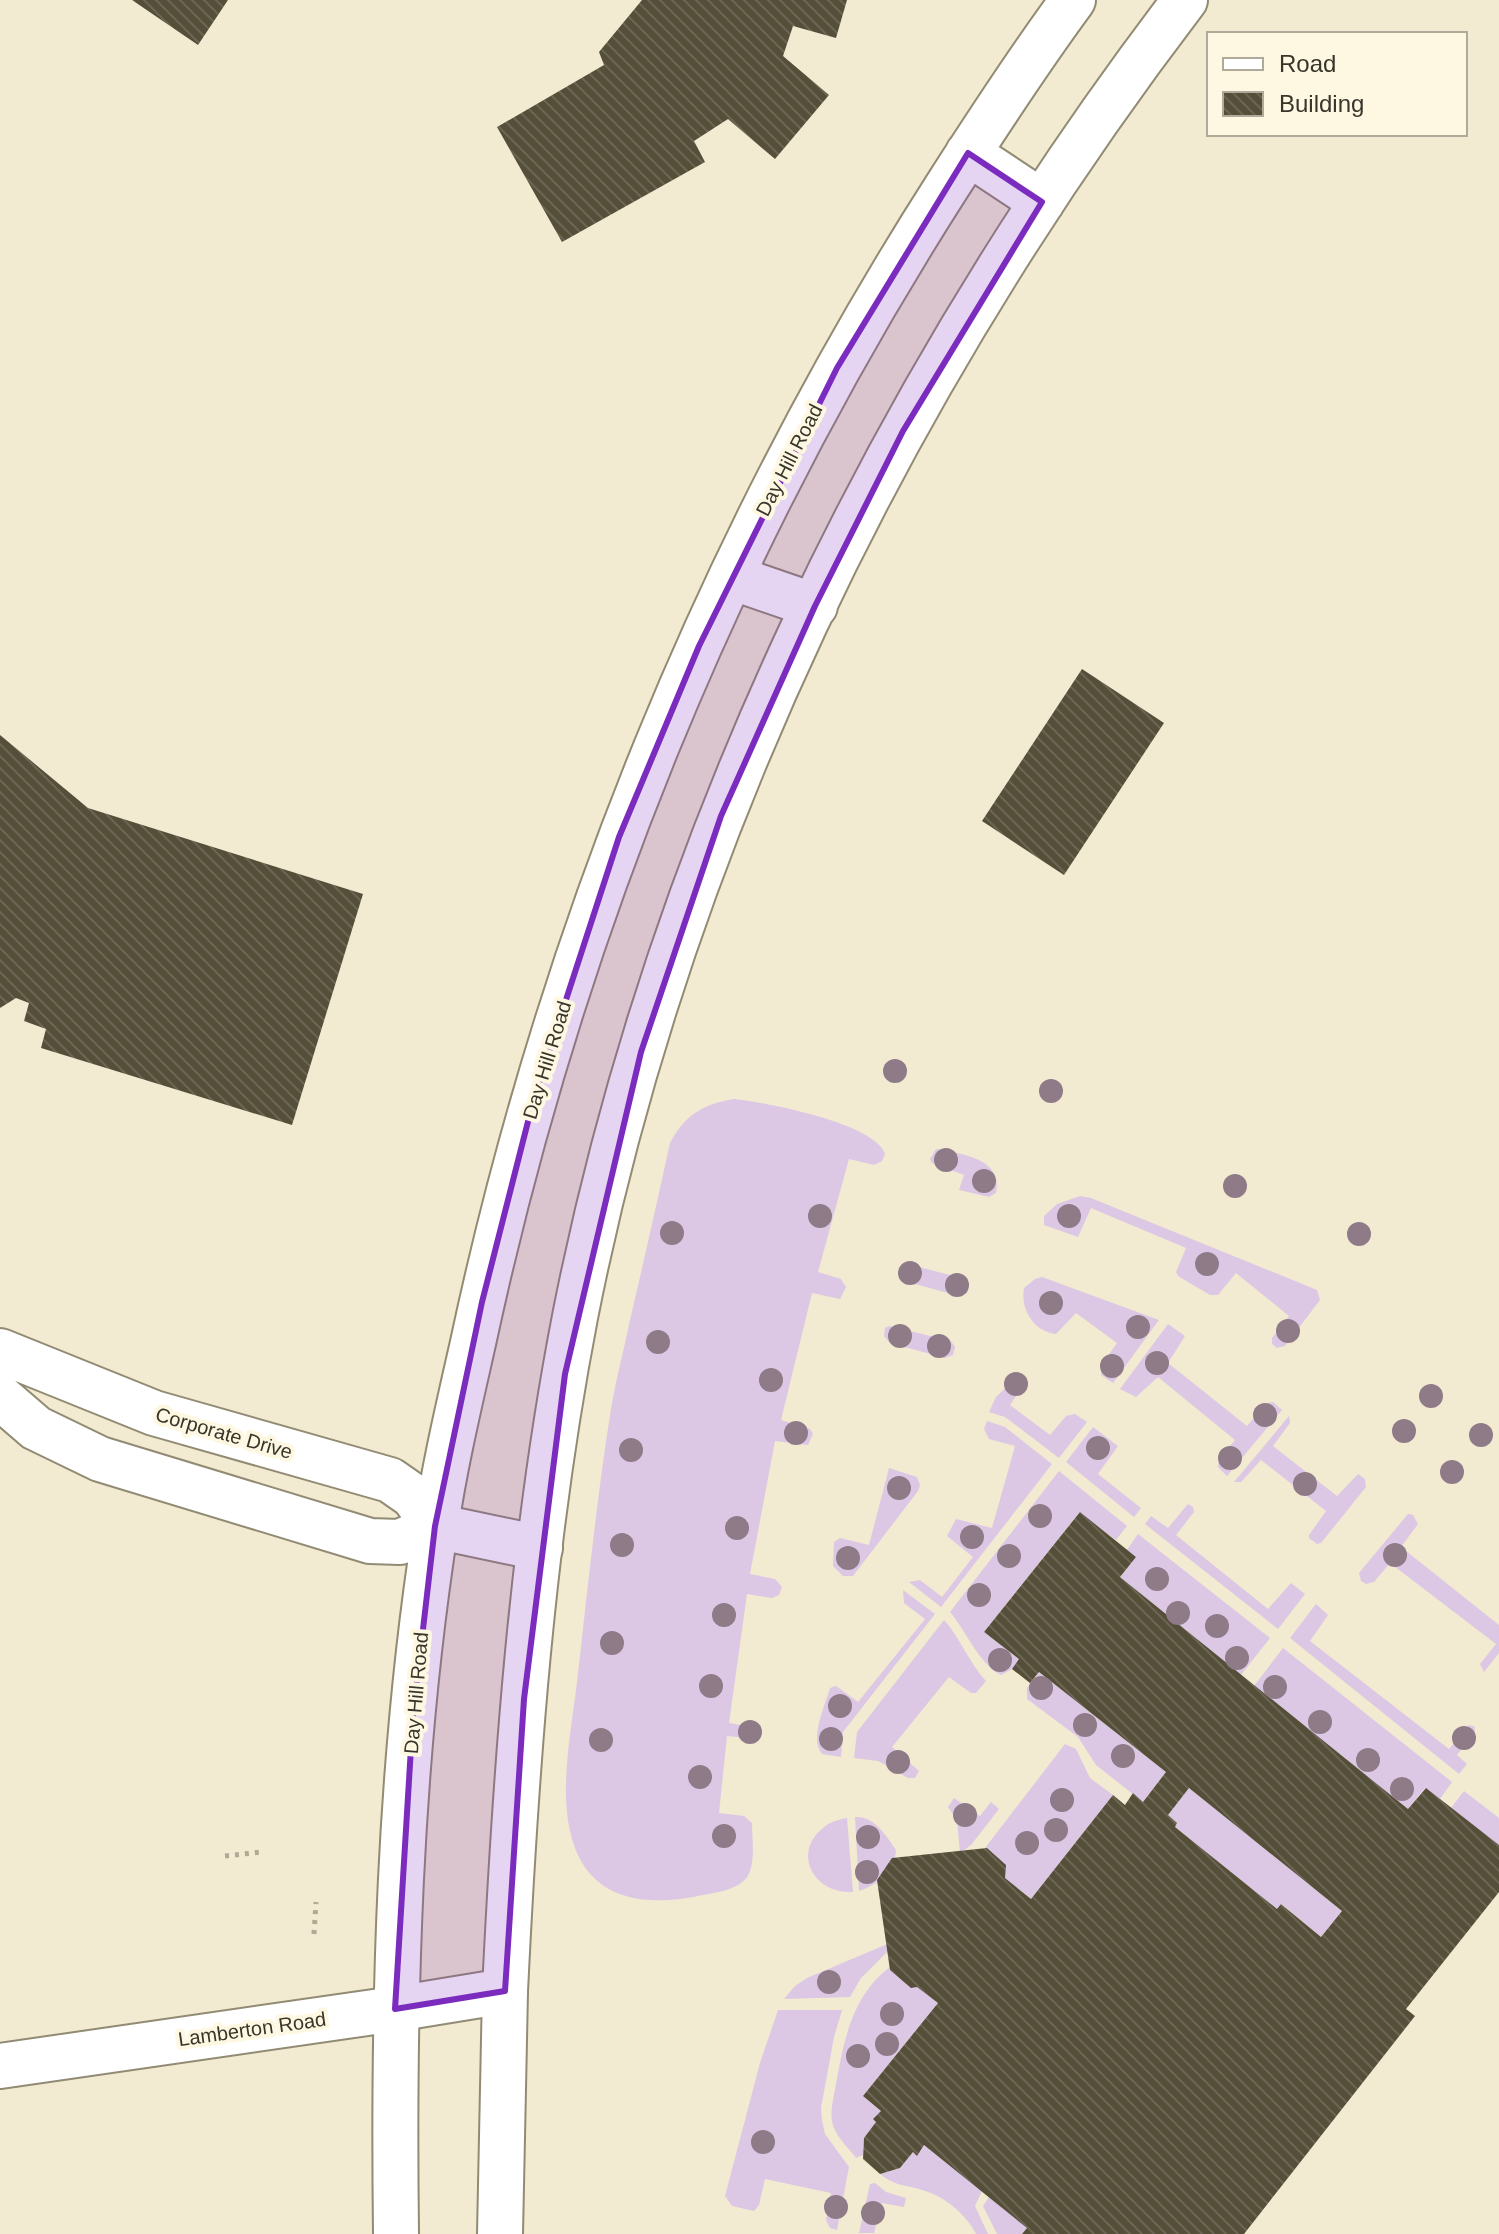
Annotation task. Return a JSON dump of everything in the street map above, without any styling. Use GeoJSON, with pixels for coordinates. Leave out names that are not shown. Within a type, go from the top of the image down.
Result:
{"type":"FeatureCollection","features":[{"type":"Feature","properties":{"kind":"main road","name":"Day Hill Road"},"geometry":{"type":"LineString","coordinates":[[396,2234],[395,2009],[400,1889],[413,1715],[435,1526],[475,1331],[534,1098],[599,891],[645,771],[731,577],[837,368],[899,261],[968,153],[1073,0]]}},
{"type":"Feature","properties":{"kind":"main road"},"geometry":{"type":"LineString","coordinates":[[500,2234],[505,1991],[513,1825],[540,1548],[558,1417],[579,1301],[603,1193],[641,1052],[680,928],[721,816],[815,606],[931,381],[1042,202],[1185,0]]}},
{"type":"Feature","properties":{"kind":"main road"},"geometry":{"type":"LineString","coordinates":[[968,153],[1042,202]]}},
{"type":"Feature","properties":{"kind":"main road"},"geometry":{"type":"LineString","coordinates":[[731,577],[815,606]]}},
{"type":"Feature","properties":{"kind":"main road","name":"Corporate Drive"},"geometry":{"type":"LineString","coordinates":[[0,1351],[154,1413],[390,1480],[413,1496],[435,1526]]}},
{"type":"Feature","properties":{"kind":"main road"},"geometry":{"type":"LineString","coordinates":[[0,1397],[29,1423],[74,1448],[131,1470],[296,1520],[387,1544],[414,1538],[435,1526],[540,1548]]}},
{"type":"Feature","properties":{"kind":"main road","name":"Lamberton Road"},"geometry":{"type":"LineString","coordinates":[[0,2066],[505,1991]]}},
{"type":"Feature","properties":{"kind":"path"},"geometry":{"type":"LineString","coordinates":[[225,1856],[262,1852]]}},
{"type":"Feature","properties":{"kind":"path"},"geometry":{"type":"LineString","coordinates":[[314,1934],[316,1902]]}},
{"type":"Feature","properties":{"kind":"highlighted area"},"geometry":{"type":"Polygon","coordinates":[[[968,153],[1042,202],[903,431],[815,606],[721,816],[641,1052],[565,1374],[524,1699],[505,1991],[395,2009],[413,1715],[435,1526],[482,1302],[534,1098],[619,837],[699,646],[837,368],[968,153]]]}},
{"type":"Feature","properties":{"kind":"shaded area"},"geometry":{"type":"Polygon","coordinates":[[[734,1099],[769,1104],[841,1124],[877,1143],[885,1154],[882,1161],[874,1165],[849,1159],[818,1272],[841,1279],[846,1287],[840,1299],[812,1293],[781,1420],[810,1429],[813,1434],[808,1445],[775,1441],[750,1574],[775,1579],[782,1587],[779,1595],[772,1598],[747,1594],[729,1723],[759,1728],[762,1732],[756,1739],[727,1736],[719,1813],[744,1816],[752,1823],[750,1872],[738,1885],[721,1891],[681,1899],[639,1899],[603,1885],[589,1872],[578,1854],[567,1813],[568,1752],[593,1541],[613,1398],[670,1143],[696,1112],[734,1099]]]}},
{"type":"Feature","properties":{"kind":"shaded area"},"geometry":{"type":"Polygon","coordinates":[[[936,1149],[968,1156],[987,1165],[996,1181],[996,1193],[989,1197],[959,1190],[964,1175],[932,1163],[930,1159],[936,1149]]]}},
{"type":"Feature","properties":{"kind":"shaded area"},"geometry":{"type":"Polygon","coordinates":[[[1080,1196],[1317,1290],[1320,1300],[1285,1346],[1277,1348],[1272,1344],[1272,1338],[1289,1316],[1236,1273],[1218,1295],[1210,1295],[1178,1276],[1176,1272],[1186,1248],[1091,1208],[1078,1237],[1044,1225],[1044,1216],[1057,1204],[1080,1196]]]}},
{"type":"Feature","properties":{"kind":"shaded area"},"geometry":{"type":"Polygon","coordinates":[[[904,1263],[965,1279],[969,1285],[967,1293],[959,1296],[904,1281],[899,1273],[904,1263]]]}},
{"type":"Feature","properties":{"kind":"shaded area"},"geometry":{"type":"Polygon","coordinates":[[[1042,1277],[1159,1320],[1113,1383],[1101,1375],[1103,1363],[1117,1343],[1076,1313],[1056,1334],[1041,1329],[1030,1318],[1024,1304],[1024,1288],[1042,1277]]]}},
{"type":"Feature","properties":{"kind":"shaded area"},"geometry":{"type":"Polygon","coordinates":[[[1168,1324],[1185,1336],[1168,1363],[1247,1426],[1267,1403],[1273,1402],[1282,1410],[1227,1476],[1218,1467],[1219,1459],[1235,1440],[1158,1377],[1136,1397],[1120,1389],[1168,1324]]]}},
{"type":"Feature","properties":{"kind":"shaded area"},"geometry":{"type":"Polygon","coordinates":[[[889,1326],[951,1341],[955,1347],[953,1355],[945,1358],[890,1343],[884,1336],[885,1328],[889,1326]]]}},
{"type":"Feature","properties":{"kind":"shaded area"},"geometry":{"type":"Polygon","coordinates":[[[1018,1376],[1027,1380],[1010,1405],[1050,1435],[1066,1416],[1075,1414],[1087,1422],[1059,1458],[1005,1417],[989,1412],[996,1397],[1018,1376]]]}},
{"type":"Feature","properties":{"kind":"shaded area"},"geometry":{"type":"Polygon","coordinates":[[[1289,1416],[1290,1423],[1273,1446],[1337,1496],[1358,1474],[1365,1479],[1366,1487],[1317,1544],[1309,1535],[1326,1511],[1261,1460],[1241,1482],[1234,1482],[1289,1416]]]}},
{"type":"Feature","properties":{"kind":"shaded area"},"geometry":{"type":"Polygon","coordinates":[[[987,1421],[1005,1427],[1052,1464],[941,1607],[909,1582],[920,1580],[942,1597],[973,1557],[947,1536],[956,1519],[992,1528],[1015,1446],[989,1439],[984,1429],[987,1421]]]}},
{"type":"Feature","properties":{"kind":"shaded area"},"geometry":{"type":"Polygon","coordinates":[[[1093,1427],[1118,1446],[1098,1474],[1141,1508],[1134,1517],[1066,1462],[1093,1427]]]}},
{"type":"Feature","properties":{"kind":"shaded area"},"geometry":{"type":"Polygon","coordinates":[[[889,1468],[917,1477],[920,1485],[918,1491],[853,1576],[843,1576],[833,1566],[834,1542],[840,1538],[869,1545],[889,1468]]]}},
{"type":"Feature","properties":{"kind":"shaded area"},"geometry":{"type":"Polygon","coordinates":[[[1059,1471],[1127,1526],[1116,1540],[1079,1513],[984,1632],[1019,1659],[1012,1669],[1001,1675],[979,1655],[950,1612],[1059,1471]]]}},
{"type":"Feature","properties":{"kind":"shaded area"},"geometry":{"type":"Polygon","coordinates":[[[1188,1504],[1194,1512],[1176,1535],[1268,1609],[1291,1583],[1305,1594],[1278,1629],[1145,1524],[1151,1516],[1168,1528],[1188,1504]]]}},
{"type":"Feature","properties":{"kind":"shaded area"},"geometry":{"type":"Polygon","coordinates":[[[1408,1514],[1413,1515],[1418,1524],[1401,1547],[1499,1625],[1499,1653],[1484,1672],[1480,1664],[1496,1644],[1390,1563],[1374,1582],[1366,1584],[1361,1581],[1359,1573],[1408,1514]]]}},
{"type":"Feature","properties":{"kind":"shaded area"},"geometry":{"type":"Polygon","coordinates":[[[1138,1534],[1270,1638],[1241,1675],[1120,1577],[1136,1557],[1127,1550],[1138,1534]]]}},
{"type":"Feature","properties":{"kind":"shaded area"},"geometry":{"type":"Polygon","coordinates":[[[903,1590],[935,1614],[843,1732],[841,1757],[822,1754],[818,1748],[818,1731],[830,1688],[836,1686],[858,1702],[925,1619],[904,1603],[903,1590]]]}},
{"type":"Feature","properties":{"kind":"shaded area"},"geometry":{"type":"Polygon","coordinates":[[[1316,1604],[1328,1615],[1310,1641],[1449,1749],[1469,1725],[1475,1727],[1474,1733],[1457,1755],[1467,1764],[1459,1774],[1290,1638],[1316,1604]]]}},
{"type":"Feature","properties":{"kind":"shaded area"},"geometry":{"type":"Polygon","coordinates":[[[944,1620],[986,1681],[976,1693],[971,1693],[949,1677],[892,1747],[919,1771],[915,1778],[908,1778],[878,1761],[854,1758],[857,1732],[944,1620]]]}},
{"type":"Feature","properties":{"kind":"shaded area"},"geometry":{"type":"Polygon","coordinates":[[[1283,1648],[1452,1782],[1440,1799],[1425,1788],[1408,1809],[1254,1686],[1283,1648]]]}},
{"type":"Feature","properties":{"kind":"shaded area"},"geometry":{"type":"Polygon","coordinates":[[[1039,1672],[1166,1772],[1143,1802],[1096,1765],[1078,1737],[1027,1699],[1027,1688],[1039,1672]]]}},
{"type":"Feature","properties":{"kind":"shaded area"},"geometry":{"type":"Polygon","coordinates":[[[1065,1744],[1076,1749],[1090,1778],[1113,1795],[1031,1899],[983,1861],[985,1848],[1065,1744]]]}},
{"type":"Feature","properties":{"kind":"shaded area"},"geometry":{"type":"Polygon","coordinates":[[[1189,1788],[1342,1911],[1321,1937],[1282,1904],[1277,1909],[1175,1827],[1177,1823],[1168,1815],[1189,1788]]]}},
{"type":"Feature","properties":{"kind":"shaded area"},"geometry":{"type":"Polygon","coordinates":[[[1464,1791],[1499,1818],[1499,1845],[1451,1808],[1464,1791]]]}},
{"type":"Feature","properties":{"kind":"shaded area"},"geometry":{"type":"Polygon","coordinates":[[[954,1798],[980,1816],[991,1802],[999,1809],[971,1845],[960,1853],[957,1820],[948,1807],[954,1798]]]}},
{"type":"Feature","properties":{"kind":"shaded area"},"geometry":{"type":"Polygon","coordinates":[[[855,1817],[874,1823],[896,1850],[889,1871],[873,1885],[859,1891],[855,1817]]]}},
{"type":"Feature","properties":{"kind":"shaded area"},"geometry":{"type":"Polygon","coordinates":[[[847,1818],[853,1892],[839,1891],[818,1880],[808,1860],[814,1838],[823,1828],[847,1818]]]}},
{"type":"Feature","properties":{"kind":"shaded area"},"geometry":{"type":"Polygon","coordinates":[[[892,1942],[889,1950],[861,1978],[850,1997],[784,1999],[807,1978],[892,1942]]]}},
{"type":"Feature","properties":{"kind":"shaded area"},"geometry":{"type":"Polygon","coordinates":[[[894,1964],[938,2003],[863,2096],[881,2111],[873,2119],[876,2122],[864,2138],[863,2155],[856,2158],[838,2136],[832,2121],[839,2067],[847,2034],[860,2002],[880,1975],[894,1964]]]}},
{"type":"Feature","properties":{"kind":"shaded area"},"geometry":{"type":"Polygon","coordinates":[[[778,2010],[842,2010],[821,2108],[825,2134],[849,2167],[837,2230],[830,2228],[826,2220],[831,2193],[765,2179],[759,2205],[754,2211],[732,2206],[725,2196],[760,2063],[778,2010]]]}},
{"type":"Feature","properties":{"kind":"shaded area"},"geometry":{"type":"Polygon","coordinates":[[[924,2145],[982,2191],[975,2206],[988,2234],[976,2234],[946,2201],[880,2174],[900,2168],[913,2152],[917,2155],[924,2145]]]}},
{"type":"Feature","properties":{"kind":"shaded area"},"geometry":{"type":"Polygon","coordinates":[[[875,2183],[886,2192],[906,2198],[904,2207],[882,2203],[874,2233],[859,2233],[870,2184],[875,2183]]]}},
{"type":"Feature","properties":{"kind":"shaded area"},"geometry":{"type":"Polygon","coordinates":[[[989,2197],[1027,2228],[1022,2234],[997,2234],[983,2206],[989,2197]]]}},
{"type":"Feature","properties":{"kind":"building"},"geometry":{"type":"Polygon","coordinates":[[[132,0],[228,0],[198,45],[132,0]]]}},
{"type":"Feature","properties":{"kind":"building"},"geometry":{"type":"Polygon","coordinates":[[[642,0],[847,0],[836,38],[793,26],[783,56],[829,95],[775,159],[728,119],[694,141],[705,162],[562,242],[497,127],[604,65],[599,52],[642,0]]]}},
{"type":"Feature","properties":{"kind":"building"},"geometry":{"type":"Polygon","coordinates":[[[1082,669],[1164,723],[1064,875],[982,821],[1082,669]]]}},
{"type":"Feature","properties":{"kind":"building"},"geometry":{"type":"Polygon","coordinates":[[[0,735],[88,808],[363,894],[292,1125],[41,1048],[46,1029],[24,1021],[29,1003],[16,998],[0,1008],[0,735]]]}},
{"type":"Feature","properties":{"kind":"building"},"geometry":{"type":"Polygon","coordinates":[[[1080,1512],[1136,1557],[1120,1577],[1408,1809],[1426,1788],[1499,1845],[1499,1892],[1406,2009],[1415,2016],[1244,2234],[1022,2234],[1027,2228],[924,2145],[917,2156],[913,2152],[900,2168],[880,2174],[863,2159],[864,2138],[876,2122],[873,2119],[881,2111],[863,2096],[938,2003],[917,1987],[911,1988],[890,1970],[877,1880],[892,1858],[987,1848],[1006,1865],[1005,1878],[1031,1899],[1113,1795],[1125,1805],[1133,1793],[1143,1802],[1166,1772],[1039,1672],[1030,1683],[1012,1669],[1019,1659],[984,1632],[1080,1512]],[[1189,1788],[1168,1815],[1177,1823],[1175,1827],[1277,1909],[1281,1904],[1321,1937],[1342,1911],[1189,1788]]]}}]}
